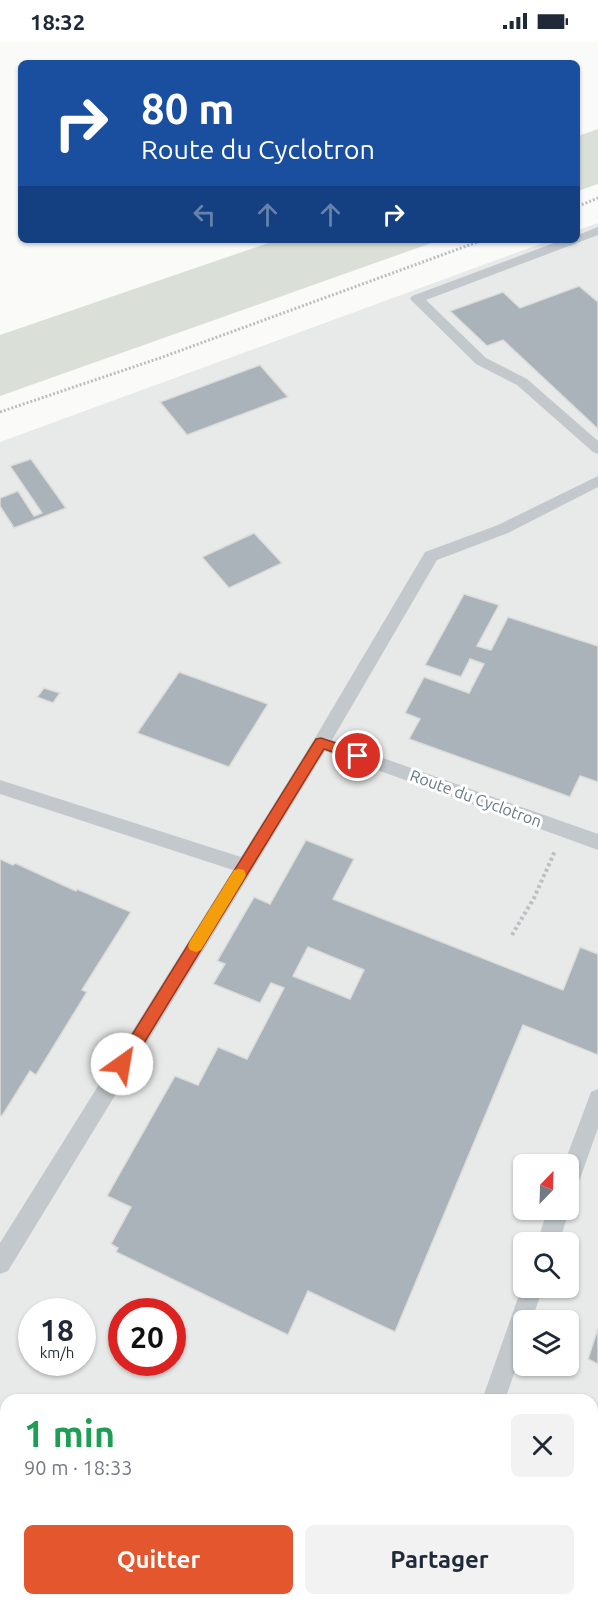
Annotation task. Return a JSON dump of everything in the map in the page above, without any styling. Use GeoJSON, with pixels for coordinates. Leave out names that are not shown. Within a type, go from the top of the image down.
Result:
{"type":"FeatureCollection","features":[{"type":"Feature","properties":{"kind":"lane"},"geometry":{"type":"LineString","coordinates":[[571,243],[417,299],[481,361],[522,382],[598,449]]}},
{"type":"Feature","properties":{"kind":"lane"},"geometry":{"type":"LineString","coordinates":[[0,1263],[321,743],[431,556],[503,529],[598,481]]}},
{"type":"Feature","properties":{"kind":"lane","name":"Route du Cyclotron"},"geometry":{"type":"LineString","coordinates":[[321,743],[598,842]]}},
{"type":"Feature","properties":{"kind":"lane"},"geometry":{"type":"LineString","coordinates":[[0,787],[245,866]]}},
{"type":"Feature","properties":{"kind":"lane"},"geometry":{"type":"LineString","coordinates":[[578,1154],[598,1099]]}},
{"type":"Feature","properties":{"kind":"lane"},"geometry":{"type":"LineString","coordinates":[[495,1394],[528,1298]]}},
{"type":"Feature","properties":{"kind":"path"},"geometry":{"type":"LineString","coordinates":[[580,205],[598,198]]}},
{"type":"Feature","properties":{"kind":"path"},"geometry":{"type":"LineString","coordinates":[[0,412],[160,358],[475,243]]}},
{"type":"Feature","properties":{"kind":"path"},"geometry":{"type":"LineString","coordinates":[[512,935],[534,898],[565,830]]}},
{"type":"Feature","properties":{"kind":"shaded area"},"geometry":{"type":"Polygon","coordinates":[[[598,129],[598,184],[580,190],[580,135],[598,129]]]}},
{"type":"Feature","properties":{"kind":"shaded area"},"geometry":{"type":"Polygon","coordinates":[[[598,223],[598,1394],[0,1394],[0,442],[543,243],[580,243],[580,229],[598,223]]]}},
{"type":"Feature","properties":{"kind":"shaded area"},"geometry":{"type":"Polygon","coordinates":[[[268,243],[432,243],[0,396],[0,335],[268,243]]]}},
{"type":"Feature","properties":{"kind":"building"},"geometry":{"type":"Polygon","coordinates":[[[579,286],[598,302],[598,429],[503,340],[487,346],[450,311],[503,292],[520,308],[579,286]]]}},
{"type":"Feature","properties":{"kind":"building"},"geometry":{"type":"Polygon","coordinates":[[[260,365],[288,397],[187,435],[160,402],[260,365]]]}},
{"type":"Feature","properties":{"kind":"building"},"geometry":{"type":"Polygon","coordinates":[[[31,459],[66,508],[14,528],[0,506],[0,498],[18,491],[34,516],[42,513],[10,466],[31,459]]]}},
{"type":"Feature","properties":{"kind":"building"},"geometry":{"type":"Polygon","coordinates":[[[254,533],[282,563],[229,588],[202,557],[254,533]]]}},
{"type":"Feature","properties":{"kind":"building"},"geometry":{"type":"Polygon","coordinates":[[[464,594],[499,605],[477,646],[491,650],[508,617],[598,646],[598,782],[580,776],[570,797],[409,739],[420,719],[405,713],[424,677],[469,693],[484,664],[470,659],[461,677],[425,665],[464,594]]]}},
{"type":"Feature","properties":{"kind":"building"},"geometry":{"type":"Polygon","coordinates":[[[179,672],[268,704],[229,767],[137,733],[179,672]]]}},
{"type":"Feature","properties":{"kind":"building"},"geometry":{"type":"Polygon","coordinates":[[[44,688],[60,693],[53,703],[37,697],[44,688]]]}},
{"type":"Feature","properties":{"kind":"building"},"geometry":{"type":"Polygon","coordinates":[[[306,840],[354,859],[333,899],[563,990],[580,947],[598,954],[598,1055],[523,1025],[395,1332],[308,1291],[288,1335],[116,1252],[118,1248],[111,1244],[131,1207],[107,1196],[175,1076],[198,1085],[218,1047],[247,1059],[284,988],[271,983],[260,1003],[213,984],[225,964],[217,961],[254,897],[270,904],[306,840]],[[308,947],[293,976],[350,999],[364,970],[308,947]]]}},
{"type":"Feature","properties":{"kind":"building"},"geometry":{"type":"Polygon","coordinates":[[[0,859],[13,865],[15,863],[76,891],[77,889],[131,912],[82,990],[87,992],[36,1075],[30,1071],[2,1116],[0,1115],[0,859]]]}},
{"type":"Feature","properties":{"kind":"building"},"geometry":{"type":"Polygon","coordinates":[[[598,1328],[598,1364],[588,1359],[598,1328]]]}},
{"type":"Feature","properties":{"kind":"slow traffic"},"geometry":{"type":"LineString","coordinates":[[196,946],[239,875]]}},
{"type":"Feature","properties":{"kind":"route"},"geometry":{"type":"LineString","coordinates":[[122,1064],[321,743],[358,756]]}}]}
